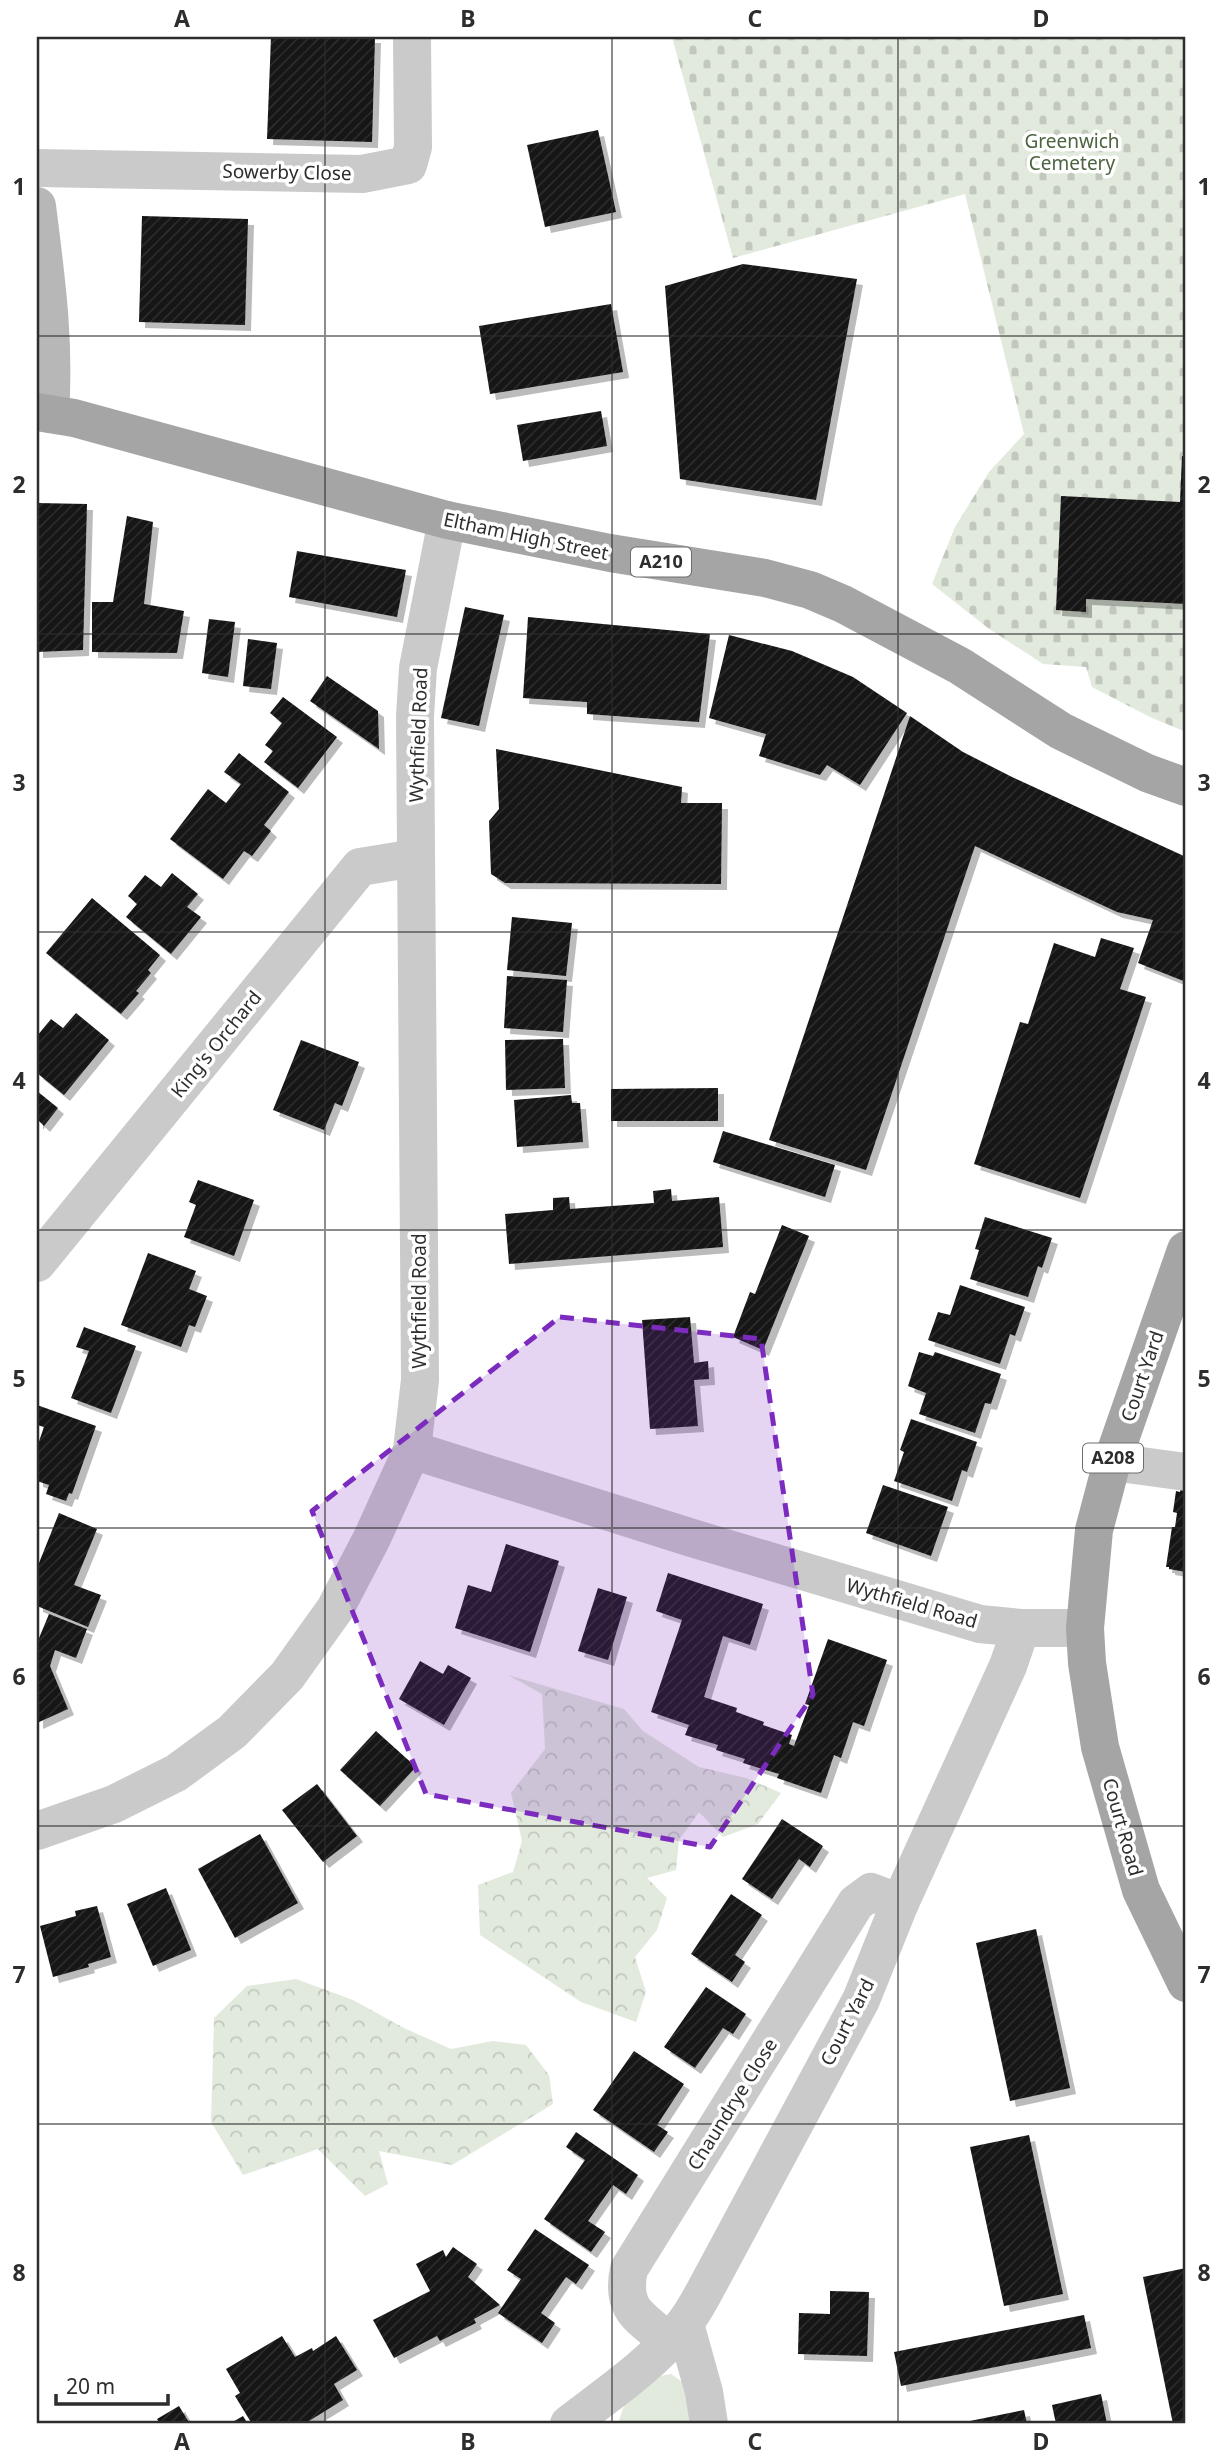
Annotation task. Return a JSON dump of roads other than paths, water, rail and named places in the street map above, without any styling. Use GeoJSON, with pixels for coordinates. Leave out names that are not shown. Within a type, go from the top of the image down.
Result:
{"type":"FeatureCollection","features":[{"type":"Feature","properties":{"kind":"main road","name":"Eltham High Street"},"geometry":{"type":"LineString","coordinates":[[44,413],[241,462],[447,520],[610,553],[765,578],[810,590],[843,604],[960,666],[1061,731],[1147,773],[1186,787]]}},
{"type":"Feature","properties":{"kind":"main road","name":"Court Yard"},"geometry":{"type":"LineString","coordinates":[[1086,1645],[1094,1530],[1112,1462],[1186,1250]]}},
{"type":"Feature","properties":{"kind":"main road","name":"Court Road"},"geometry":{"type":"LineString","coordinates":[[1086,1645],[1100,1747],[1141,1890],[1186,1983]]}},
{"type":"Feature","properties":{"kind":"street","name":"Sowerby Close"},"geometry":{"type":"LineString","coordinates":[[37,168],[362,174],[408,164],[413,147],[412,37]]}},
{"type":"Feature","properties":{"kind":"street"},"geometry":{"type":"LineString","coordinates":[[37,206],[51,310],[53,371],[44,413]]}},
{"type":"Feature","properties":{"kind":"street","name":"Wythfield Road"},"geometry":{"type":"LineString","coordinates":[[447,520],[418,668],[415,716],[420,1380],[412,1450],[980,1624],[1021,1628]]}},
{"type":"Feature","properties":{"kind":"street","name":"King's Orchard"},"geometry":{"type":"LineString","coordinates":[[37,1263],[360,867],[415,858]]}},
{"type":"Feature","properties":{"kind":"street"},"geometry":{"type":"LineString","coordinates":[[37,1830],[114,1804],[176,1773],[241,1723],[287,1676],[335,1609],[372,1538],[412,1450]]}},
{"type":"Feature","properties":{"kind":"street"},"geometry":{"type":"LineString","coordinates":[[1112,1462],[1186,1472]]}},
{"type":"Feature","properties":{"kind":"street"},"geometry":{"type":"LineString","coordinates":[[1021,1628],[1086,1645]]}},
{"type":"Feature","properties":{"kind":"street","name":"Court Yard"},"geometry":{"type":"LineString","coordinates":[[569,2424],[641,2368],[677,2333],[703,2294],[861,2000],[900,1903],[1008,1666],[1021,1628]]}},
{"type":"Feature","properties":{"kind":"street","name":"Chaundrye Close"},"geometry":{"type":"LineString","coordinates":[[677,2333],[631,2309],[625,2288],[629,2269],[856,1903],[871,1892],[900,1903]]}},
{"type":"Feature","properties":{"kind":"street"},"geometry":{"type":"LineString","coordinates":[[677,2333],[704,2392],[709,2424]]}},
{"type":"Feature","properties":{"kind":"park label","name":"Greenwich Cemetery"},"geometry":{"type":"Point","coordinates":[1072,152]}}]}
